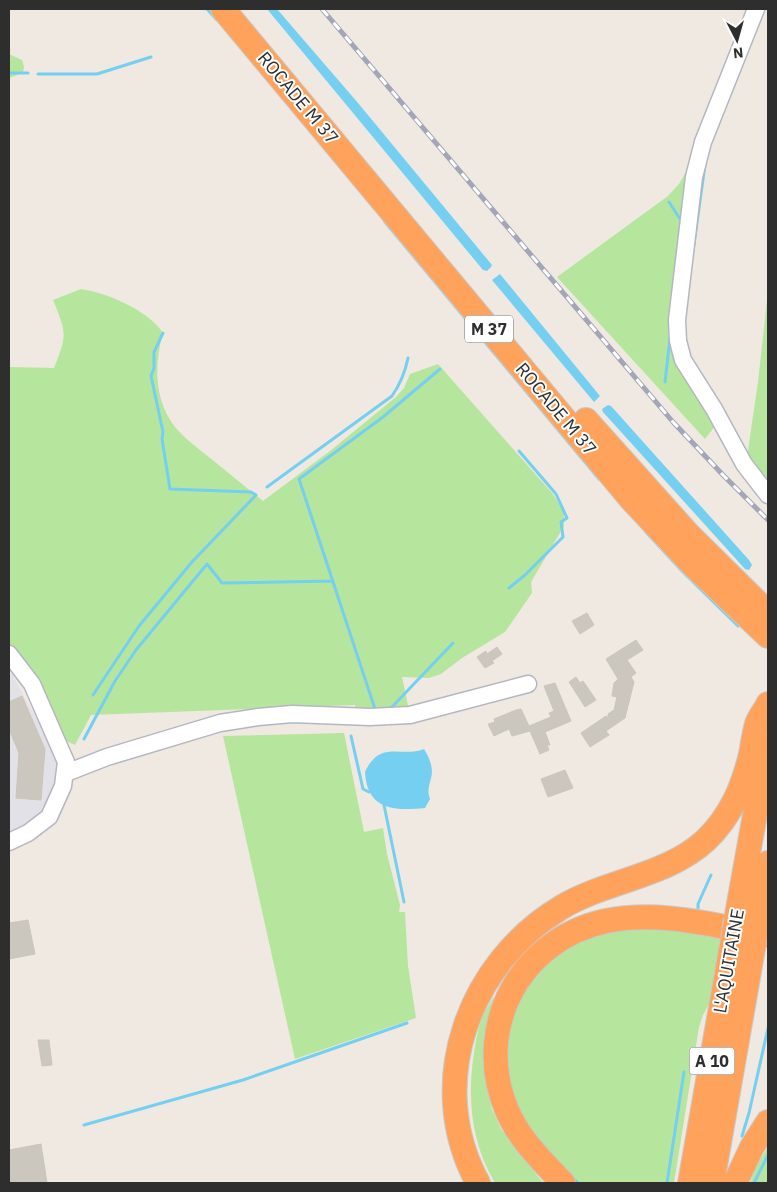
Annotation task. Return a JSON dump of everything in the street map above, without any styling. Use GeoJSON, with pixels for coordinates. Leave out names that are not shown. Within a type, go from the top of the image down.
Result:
{"type":"FeatureCollection","features":[{"type":"Feature","properties":{"kind":"highway","name":"ROCADE M 37"},"geometry":{"type":"LineString","coordinates":[[224,9],[631,499],[691,563],[768,636]]}},
{"type":"Feature","properties":{"kind":"highway","name":"ROCADE M 37"},"geometry":{"type":"LineString","coordinates":[[244,9],[600,436],[688,534],[768,613]]}},
{"type":"Feature","properties":{"kind":"highway"},"geometry":{"type":"LineString","coordinates":[[478,1183],[461,1137],[457,1117],[456,1077],[464,1029],[479,993],[491,973],[520,938],[563,906],[583,896],[662,867],[690,852],[718,828],[733,806],[744,779],[757,724],[768,704]]}},
{"type":"Feature","properties":{"kind":"highway","name":"L'AQUITAINE"},"geometry":{"type":"LineString","coordinates":[[712,1183],[750,932],[768,738]]}},
{"type":"Feature","properties":{"kind":"highway","name":"L'AQUITAINE"},"geometry":{"type":"LineString","coordinates":[[690,1183],[768,863]]}},
{"type":"Feature","properties":{"kind":"highway"},"geometry":{"type":"LineString","coordinates":[[562,1183],[532,1151],[513,1124],[496,1075],[498,1025],[513,987],[526,969],[541,953],[569,933],[607,921],[634,917],[660,918],[750,932]]}},
{"type":"Feature","properties":{"kind":"highway"},"geometry":{"type":"LineString","coordinates":[[735,1183],[752,1147],[768,1122]]}},
{"type":"Feature","properties":{"kind":"street"},"geometry":{"type":"LineString","coordinates":[[756,9],[703,142],[698,160],[691,199],[687,247],[678,308],[677,333],[683,360],[717,414],[744,464],[768,496]]}},
{"type":"Feature","properties":{"kind":"street"},"geometry":{"type":"LineString","coordinates":[[9,654],[32,684],[66,762],[63,786],[49,817],[40,826],[9,842]]}},
{"type":"Feature","properties":{"kind":"street"},"geometry":{"type":"LineString","coordinates":[[66,773],[107,757],[220,723],[292,714],[370,717],[410,714],[528,684]]}},
{"type":"Feature","properties":{"kind":"shaded area"},"geometry":{"type":"Polygon","coordinates":[[[12,674],[59,761],[47,810],[21,832],[9,835],[9,675],[12,674]]]}},
{"type":"Feature","properties":{"kind":"green space"},"geometry":{"type":"Polygon","coordinates":[[[9,54],[22,60],[24,67],[23,73],[9,78],[9,54]]]}},
{"type":"Feature","properties":{"kind":"green space"},"geometry":{"type":"Polygon","coordinates":[[[690,165],[671,349],[674,358],[715,426],[705,439],[557,277],[668,196],[679,184],[690,165]]]}},
{"type":"Feature","properties":{"kind":"green space"},"geometry":{"type":"Polygon","coordinates":[[[81,289],[103,294],[126,304],[148,317],[163,333],[157,370],[160,394],[168,417],[187,439],[263,501],[330,451],[396,397],[404,388],[410,374],[438,364],[553,494],[564,512],[564,526],[531,582],[532,593],[505,632],[462,658],[441,674],[429,678],[402,677],[410,715],[356,717],[355,705],[91,715],[75,745],[64,740],[9,647],[9,367],[54,368],[64,334],[53,300],[81,289]]]}},
{"type":"Feature","properties":{"kind":"green space"},"geometry":{"type":"Polygon","coordinates":[[[768,291],[768,485],[747,457],[758,382],[768,291]]]}},
{"type":"Feature","properties":{"kind":"green space"},"geometry":{"type":"Polygon","coordinates":[[[344,733],[364,832],[383,828],[387,854],[400,905],[399,912],[405,912],[408,966],[416,1018],[295,1059],[223,736],[344,733]]]}},
{"type":"Feature","properties":{"kind":"green space"},"geometry":{"type":"Polygon","coordinates":[[[608,924],[723,932],[710,1002],[699,1027],[674,1183],[568,1183],[529,1140],[501,1076],[504,1024],[538,962],[608,924]]]}},
{"type":"Feature","properties":{"kind":"green space"},"geometry":{"type":"Polygon","coordinates":[[[494,995],[484,1035],[487,1089],[492,1109],[501,1129],[543,1183],[495,1183],[487,1168],[476,1136],[471,1103],[474,1053],[481,1020],[494,995]]]}},
{"type":"Feature","properties":{"kind":"green space"},"geometry":{"type":"Polygon","coordinates":[[[768,1147],[768,1183],[750,1183],[757,1165],[768,1147]]]}},
{"type":"Feature","properties":{"kind":"water"},"geometry":{"type":"Polygon","coordinates":[[[267,9],[277,9],[358,103],[492,265],[487,271],[483,270],[267,9]]]}},
{"type":"Feature","properties":{"kind":"water"},"geometry":{"type":"Polygon","coordinates":[[[500,274],[600,396],[594,402],[492,280],[500,274]]]}},
{"type":"Feature","properties":{"kind":"water"},"geometry":{"type":"Polygon","coordinates":[[[608,405],[611,406],[749,560],[752,565],[749,570],[745,569],[603,412],[602,409],[608,405]]]}},
{"type":"Feature","properties":{"kind":"water"},"geometry":{"type":"Polygon","coordinates":[[[424,749],[432,770],[428,791],[430,799],[425,808],[393,808],[377,801],[367,785],[365,772],[371,762],[377,756],[392,751],[407,752],[424,749]]]}},
{"type":"Feature","properties":{"kind":"building"},"geometry":{"type":"Polygon","coordinates":[[[587,613],[594,625],[580,634],[572,621],[587,613]]]}},
{"type":"Feature","properties":{"kind":"building"},"geometry":{"type":"Polygon","coordinates":[[[636,640],[643,650],[627,660],[636,673],[631,677],[634,682],[625,718],[606,731],[609,735],[590,747],[581,733],[606,716],[608,718],[608,714],[614,710],[617,697],[612,696],[614,683],[618,679],[606,659],[636,640]]]}},
{"type":"Feature","properties":{"kind":"building"},"geometry":{"type":"Polygon","coordinates":[[[497,647],[502,654],[492,661],[494,663],[485,668],[477,657],[486,651],[487,654],[497,647]]]}},
{"type":"Feature","properties":{"kind":"building"},"geometry":{"type":"Polygon","coordinates":[[[576,677],[580,683],[583,681],[596,700],[585,707],[569,682],[576,677]]]}},
{"type":"Feature","properties":{"kind":"building"},"geometry":{"type":"Polygon","coordinates":[[[555,683],[571,721],[545,732],[550,745],[547,745],[549,750],[540,754],[530,731],[512,736],[509,729],[494,736],[488,724],[495,722],[494,719],[516,710],[521,709],[529,726],[551,717],[549,713],[554,711],[544,686],[555,683]]]}},
{"type":"Feature","properties":{"kind":"building"},"geometry":{"type":"Polygon","coordinates":[[[22,696],[45,749],[41,800],[16,798],[19,753],[9,729],[9,702],[22,696]]]}},
{"type":"Feature","properties":{"kind":"building"},"geometry":{"type":"Polygon","coordinates":[[[565,770],[573,788],[548,797],[541,779],[565,770]]]}},
{"type":"Feature","properties":{"kind":"building"},"geometry":{"type":"Polygon","coordinates":[[[28,920],[35,954],[9,959],[9,923],[28,920]]]}},
{"type":"Feature","properties":{"kind":"building"},"geometry":{"type":"Polygon","coordinates":[[[38,1040],[49,1040],[52,1065],[42,1066],[38,1040]]]}},
{"type":"Feature","properties":{"kind":"building"},"geometry":{"type":"Polygon","coordinates":[[[41,1144],[47,1183],[9,1183],[9,1150],[41,1144]]]}},
{"type":"Feature","properties":{"kind":"waterway"},"geometry":{"type":"LineString","coordinates":[[207,9],[216,19]]}},
{"type":"Feature","properties":{"kind":"waterway"},"geometry":{"type":"LineString","coordinates":[[38,74],[97,74],[151,57]]}},
{"type":"Feature","properties":{"kind":"waterway"},"geometry":{"type":"LineString","coordinates":[[10,73],[28,73]]}},
{"type":"Feature","properties":{"kind":"waterway"},"geometry":{"type":"LineString","coordinates":[[693,251],[705,165]]}},
{"type":"Feature","properties":{"kind":"waterway"},"geometry":{"type":"LineString","coordinates":[[669,202],[682,222]]}},
{"type":"Feature","properties":{"kind":"waterway"},"geometry":{"type":"LineString","coordinates":[[385,222],[599,479]]}},
{"type":"Feature","properties":{"kind":"waterway"},"geometry":{"type":"LineString","coordinates":[[93,695],[139,626],[192,562],[256,495],[251,492],[170,489],[162,439],[163,432],[151,376],[154,368],[154,352],[163,333]]}},
{"type":"Feature","properties":{"kind":"waterway"},"geometry":{"type":"LineString","coordinates":[[665,382],[670,338]]}},
{"type":"Feature","properties":{"kind":"waterway"},"geometry":{"type":"LineString","coordinates":[[267,487],[392,396],[402,378],[408,358]]}},
{"type":"Feature","properties":{"kind":"waterway"},"geometry":{"type":"LineString","coordinates":[[376,712],[299,479],[383,417],[440,369]]}},
{"type":"Feature","properties":{"kind":"waterway"},"geometry":{"type":"LineString","coordinates":[[509,588],[525,575],[563,537],[561,522],[567,518],[556,494],[519,451]]}},
{"type":"Feature","properties":{"kind":"waterway"},"geometry":{"type":"LineString","coordinates":[[646,532],[682,571],[738,626]]}},
{"type":"Feature","properties":{"kind":"waterway"},"geometry":{"type":"LineString","coordinates":[[84,739],[115,681],[136,650],[207,564],[222,583],[333,581]]}},
{"type":"Feature","properties":{"kind":"waterway"},"geometry":{"type":"LineString","coordinates":[[390,709],[453,643]]}},
{"type":"Feature","properties":{"kind":"waterway"},"geometry":{"type":"LineString","coordinates":[[351,736],[363,789],[369,792]]}},
{"type":"Feature","properties":{"kind":"waterway"},"geometry":{"type":"LineString","coordinates":[[384,805],[404,902]]}},
{"type":"Feature","properties":{"kind":"waterway"},"geometry":{"type":"LineString","coordinates":[[698,910],[698,904],[711,875]]}},
{"type":"Feature","properties":{"kind":"waterway"},"geometry":{"type":"LineString","coordinates":[[84,1125],[243,1080],[407,1023]]}},
{"type":"Feature","properties":{"kind":"waterway"},"geometry":{"type":"LineString","coordinates":[[742,1136],[768,1028]]}},
{"type":"Feature","properties":{"kind":"waterway"},"geometry":{"type":"LineString","coordinates":[[667,1183],[684,1072]]}},
{"type":"Feature","properties":{"kind":"waterway"},"geometry":{"type":"LineString","coordinates":[[754,1183],[768,1155]]}},
{"type":"Feature","properties":{"kind":"waterway"},"geometry":{"type":"LineString","coordinates":[[571,1177],[578,1183]]}},
{"type":"Feature","properties":{"kind":"railway"},"geometry":{"type":"LineString","coordinates":[[322,9],[673,422],[768,520]]}}]}
